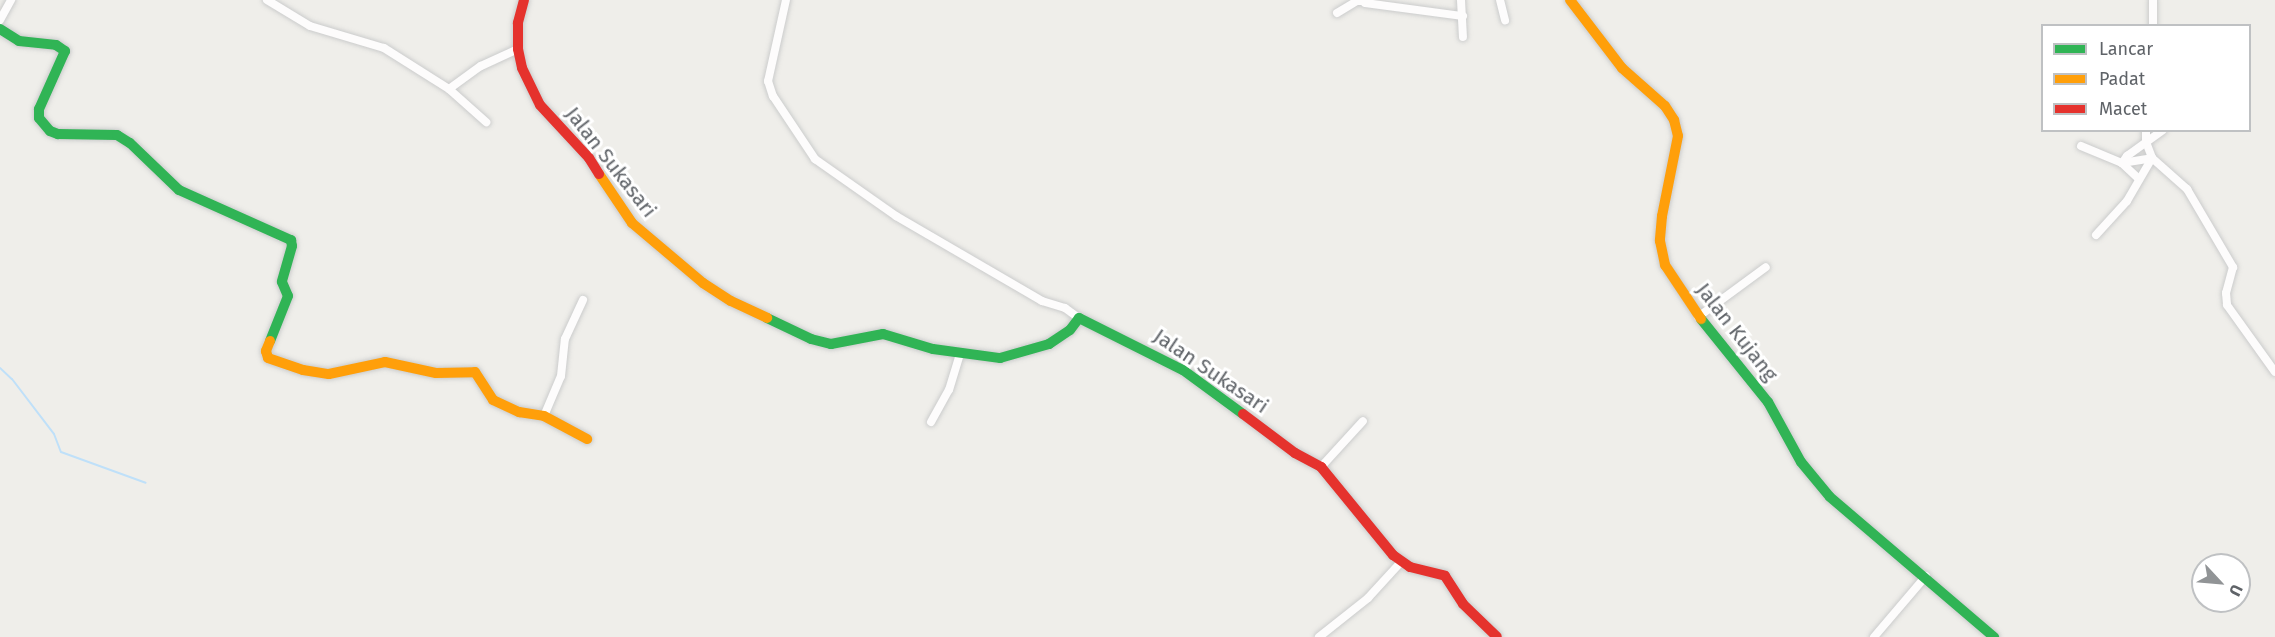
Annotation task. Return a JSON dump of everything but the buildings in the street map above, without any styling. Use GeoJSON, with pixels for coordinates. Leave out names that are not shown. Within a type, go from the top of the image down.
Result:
{"type":"FeatureCollection","features":[{"type":"Feature","properties":{"kind":"street"},"geometry":{"type":"LineString","coordinates":[[0,20],[11,0]]}},
{"type":"Feature","properties":{"kind":"street"},"geometry":{"type":"LineString","coordinates":[[267,0],[310,26],[373,43],[449,89],[486,122]]}},
{"type":"Feature","properties":{"kind":"street","name":"Jalan Sukasari"},"geometry":{"type":"LineString","coordinates":[[524,0],[518,23],[518,49],[522,68],[540,105],[589,158],[632,223],[703,283],[731,301],[821,342],[831,344],[883,334],[933,349],[1000,358],[1030,351],[1060,338],[1079,318],[1120,335],[1183,370],[1294,453],[1321,467],[1381,542],[1401,562],[1416,569],[1445,576],[1463,604],[1497,637]]}},
{"type":"Feature","properties":{"kind":"street"},"geometry":{"type":"LineString","coordinates":[[786,0],[768,81],[773,96],[815,159],[896,216],[1042,301],[1065,308],[1079,318]]}},
{"type":"Feature","properties":{"kind":"street"},"geometry":{"type":"LineString","coordinates":[[1461,0],[1463,37]]}},
{"type":"Feature","properties":{"kind":"street"},"geometry":{"type":"LineString","coordinates":[[1500,0],[1505,20]]}},
{"type":"Feature","properties":{"kind":"street","name":"Jalan Kujang"},"geometry":{"type":"LineString","coordinates":[[1570,0],[1622,68],[1665,106],[1674,120],[1678,136],[1662,216],[1660,241],[1665,265],[1698,317],[1768,402],[1790,445],[1812,477],[1830,497],[1926,576],[1995,637]]}},
{"type":"Feature","properties":{"kind":"street"},"geometry":{"type":"LineString","coordinates":[[2153,0],[2153,24]]}},
{"type":"Feature","properties":{"kind":"street"},"geometry":{"type":"LineString","coordinates":[[1337,14],[1362,1],[1463,16]]}},
{"type":"Feature","properties":{"kind":"street"},"geometry":{"type":"LineString","coordinates":[[0,29],[19,41],[56,45],[65,51],[39,109],[39,117],[50,131],[58,134],[117,135],[130,143],[179,190],[291,240],[292,246],[282,282],[288,296],[266,351],[268,358],[303,370],[329,374],[385,362],[436,373],[471,371],[479,376],[493,400],[519,412],[544,416],[587,439]]}},
{"type":"Feature","properties":{"kind":"street"},"geometry":{"type":"LineString","coordinates":[[449,89],[481,66],[518,49]]}},
{"type":"Feature","properties":{"kind":"street"},"geometry":{"type":"LineString","coordinates":[[2146,132],[2146,142],[2152,158],[2187,189],[2234,267],[2226,294],[2227,305],[2275,372]]}},
{"type":"Feature","properties":{"kind":"street"},"geometry":{"type":"LineString","coordinates":[[2122,163],[2160,132]]}},
{"type":"Feature","properties":{"kind":"street"},"geometry":{"type":"LineString","coordinates":[[2081,146],[2122,163],[2139,179]]}},
{"type":"Feature","properties":{"kind":"street"},"geometry":{"type":"LineString","coordinates":[[2122,163],[2152,158]]}},
{"type":"Feature","properties":{"kind":"street"},"geometry":{"type":"LineString","coordinates":[[2096,235],[2121,209],[2152,158]]}},
{"type":"Feature","properties":{"kind":"street"},"geometry":{"type":"LineString","coordinates":[[1698,317],[1766,267]]}},
{"type":"Feature","properties":{"kind":"street"},"geometry":{"type":"LineString","coordinates":[[544,416],[561,376],[565,339],[584,300]]}},
{"type":"Feature","properties":{"kind":"street"},"geometry":{"type":"LineString","coordinates":[[932,423],[949,390],[960,353]]}},
{"type":"Feature","properties":{"kind":"street"},"geometry":{"type":"LineString","coordinates":[[1321,467],[1363,421]]}},
{"type":"Feature","properties":{"kind":"street"},"geometry":{"type":"LineString","coordinates":[[1319,637],[1368,598],[1401,562]]}},
{"type":"Feature","properties":{"kind":"street"},"geometry":{"type":"LineString","coordinates":[[1874,637],[1926,576]]}},
{"type":"Feature","properties":{"kind":"waterway"},"geometry":{"type":"LineString","coordinates":[[0,368],[12,379],[54,434],[61,452],[146,483]]}},
{"type":"Feature","properties":{"kind":"traffic: fast"},"geometry":{"type":"LineString","coordinates":[[0,29],[19,41],[56,45],[65,51],[39,109],[39,118],[50,131],[58,134],[117,135],[130,143],[179,190],[291,240],[292,246],[282,282],[288,296],[270,341]]}},
{"type":"Feature","properties":{"kind":"traffic: fast"},"geometry":{"type":"LineString","coordinates":[[767,318],[811,339],[831,344],[883,334],[933,349],[1000,358],[1049,344],[1070,330],[1079,318],[1183,370],[1243,414]]}},
{"type":"Feature","properties":{"kind":"traffic: fast"},"geometry":{"type":"LineString","coordinates":[[1701,319],[1768,402],[1801,462],[1830,497],[1994,637]]}},
{"type":"Feature","properties":{"kind":"traffic: slow"},"geometry":{"type":"LineString","coordinates":[[1570,0],[1622,68],[1665,106],[1674,120],[1678,136],[1662,216],[1660,241],[1665,265],[1701,319]]}},
{"type":"Feature","properties":{"kind":"traffic: slow"},"geometry":{"type":"LineString","coordinates":[[599,174],[632,223],[703,283],[731,301],[767,318]]}},
{"type":"Feature","properties":{"kind":"traffic: slow"},"geometry":{"type":"LineString","coordinates":[[270,341],[266,351],[268,358],[303,370],[329,374],[385,362],[436,373],[475,372],[493,400],[519,412],[544,416],[587,439]]}},
{"type":"Feature","properties":{"kind":"traffic: jam"},"geometry":{"type":"LineString","coordinates":[[524,0],[518,23],[518,49],[522,68],[540,105],[589,158],[599,174]]}},
{"type":"Feature","properties":{"kind":"traffic: jam"},"geometry":{"type":"LineString","coordinates":[[1243,414],[1295,453],[1321,467],[1393,555],[1410,567],[1445,576],[1463,604],[1497,637]]}}]}
